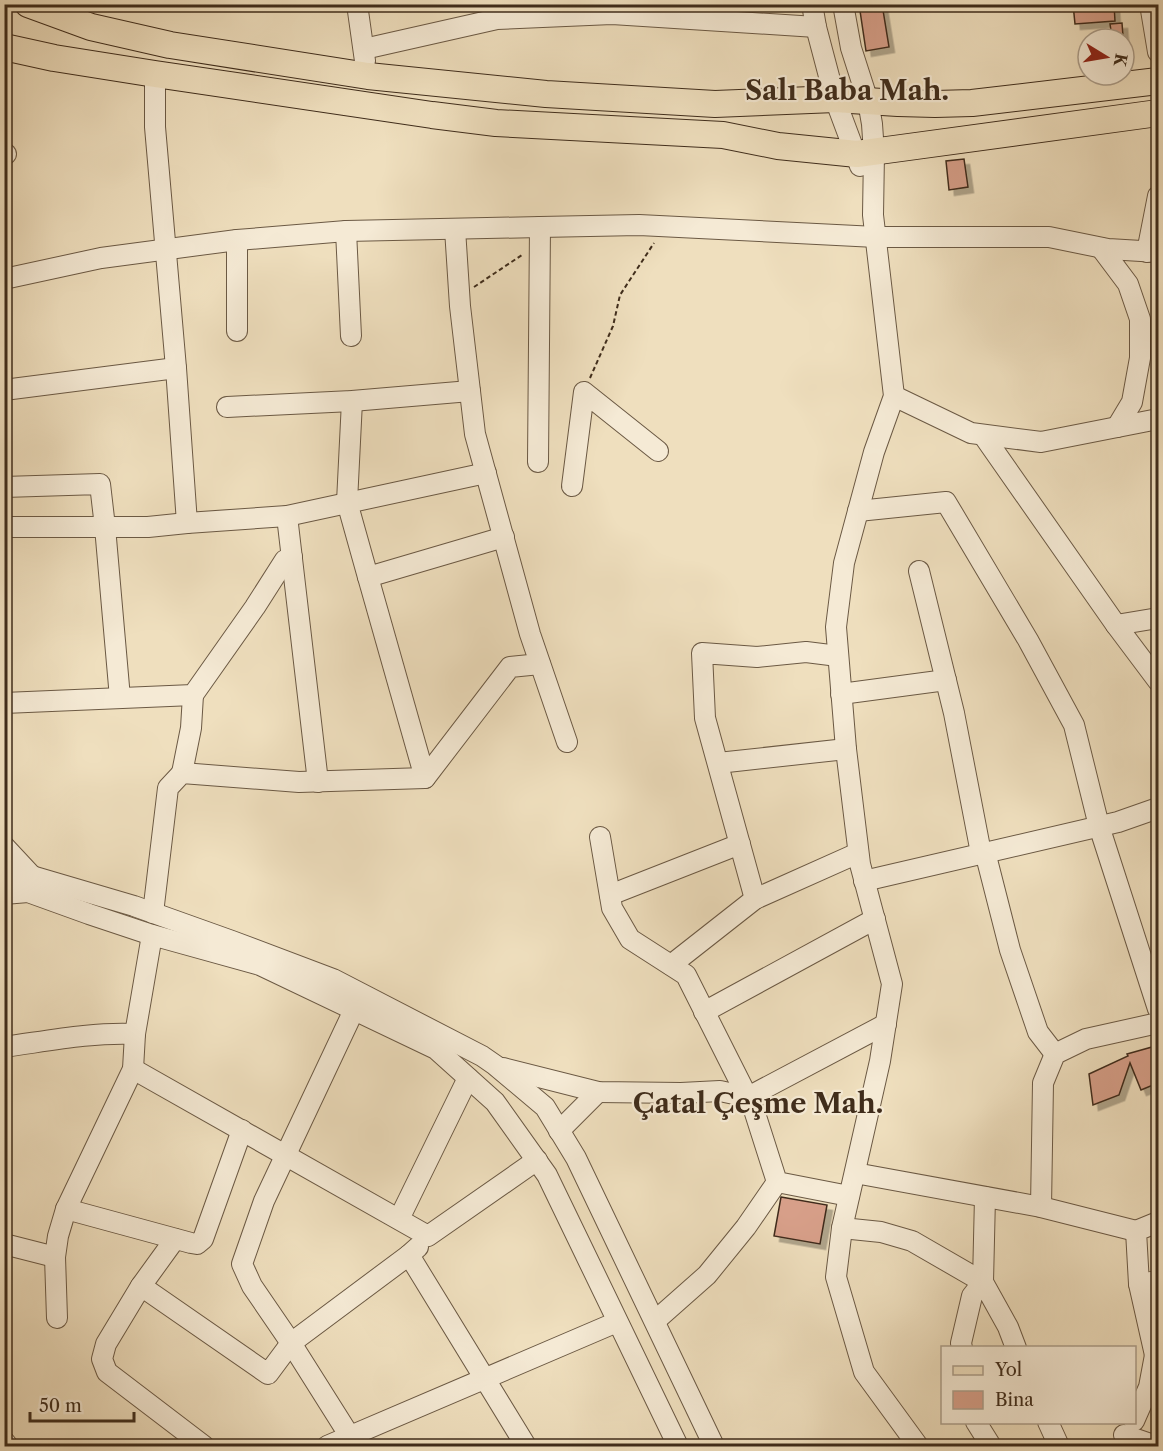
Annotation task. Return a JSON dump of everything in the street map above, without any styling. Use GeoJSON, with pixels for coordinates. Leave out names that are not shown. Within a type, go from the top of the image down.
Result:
{"type":"FeatureCollection","features":[{"type":"Feature","properties":{"kind":"main road"},"geometry":{"type":"LineString","coordinates":[[28,4],[91,27],[170,45],[368,76],[546,94],[715,104],[836,99],[935,104],[972,103],[1158,81]]}},
{"type":"Feature","properties":{"kind":"main road"},"geometry":{"type":"LineString","coordinates":[[7,48],[54,58],[421,114],[496,123],[723,135],[778,146],[865,153],[1158,113]]}},
{"type":"Feature","properties":{"kind":"street"},"geometry":{"type":"LineString","coordinates":[[357,4],[368,76]]}},
{"type":"Feature","properties":{"kind":"street"},"geometry":{"type":"LineString","coordinates":[[812,4],[836,99],[865,153],[894,396],[874,452],[844,563],[836,627],[846,749],[858,853],[892,984],[880,1061],[849,1196],[836,1277],[864,1372],[918,1446]]}},
{"type":"Feature","properties":{"kind":"street"},"geometry":{"type":"LineString","coordinates":[[843,4],[872,124],[865,153]]}},
{"type":"Feature","properties":{"kind":"street"},"geometry":{"type":"LineString","coordinates":[[1150,4],[1158,52]]}},
{"type":"Feature","properties":{"kind":"street"},"geometry":{"type":"LineString","coordinates":[[364,49],[497,12],[612,14],[816,27]]}},
{"type":"Feature","properties":{"kind":"street"},"geometry":{"type":"LineString","coordinates":[[155,74],[155,127],[167,250],[187,523]]}},
{"type":"Feature","properties":{"kind":"street"},"geometry":{"type":"LineString","coordinates":[[4,279],[101,258],[237,240],[346,231],[455,229],[539,235],[639,225],[876,237],[1049,237],[1101,248],[1153,252],[1158,196]]}},
{"type":"Feature","properties":{"kind":"street"},"geometry":{"type":"LineString","coordinates":[[455,229],[459,297],[475,434],[531,634],[567,742]]}},
{"type":"Feature","properties":{"kind":"street"},"geometry":{"type":"LineString","coordinates":[[346,231],[351,336]]}},
{"type":"Feature","properties":{"kind":"street"},"geometry":{"type":"LineString","coordinates":[[537,462],[539,235]]}},
{"type":"Feature","properties":{"kind":"street"},"geometry":{"type":"LineString","coordinates":[[237,240],[237,331]]}},
{"type":"Feature","properties":{"kind":"street"},"geometry":{"type":"LineString","coordinates":[[1101,248],[1128,284],[1140,319],[1140,358],[1132,402],[1117,427]]}},
{"type":"Feature","properties":{"kind":"street"},"geometry":{"type":"LineString","coordinates":[[4,390],[176,368]]}},
{"type":"Feature","properties":{"kind":"street"},"geometry":{"type":"LineString","coordinates":[[227,407],[352,401],[470,391]]}},
{"type":"Feature","properties":{"kind":"street"},"geometry":{"type":"LineString","coordinates":[[584,392],[658,451]]}},
{"type":"Feature","properties":{"kind":"street"},"geometry":{"type":"LineString","coordinates":[[572,486],[584,392]]}},
{"type":"Feature","properties":{"kind":"street"},"geometry":{"type":"LineString","coordinates":[[894,396],[971,434],[1041,442],[1158,419]]}},
{"type":"Feature","properties":{"kind":"street"},"geometry":{"type":"LineString","coordinates":[[352,401],[347,502],[425,778]]}},
{"type":"Feature","properties":{"kind":"street"},"geometry":{"type":"LineString","coordinates":[[983,435],[1158,681]]}},
{"type":"Feature","properties":{"kind":"street"},"geometry":{"type":"LineString","coordinates":[[4,527],[148,527],[287,516],[486,473]]}},
{"type":"Feature","properties":{"kind":"street"},"geometry":{"type":"LineString","coordinates":[[4,487],[100,484],[120,698]]}},
{"type":"Feature","properties":{"kind":"street"},"geometry":{"type":"LineString","coordinates":[[858,511],[946,502],[1028,640],[1074,725],[1099,826],[1158,1009]]}},
{"type":"Feature","properties":{"kind":"street"},"geometry":{"type":"LineString","coordinates":[[287,516],[318,782]]}},
{"type":"Feature","properties":{"kind":"street"},"geometry":{"type":"LineString","coordinates":[[368,577],[504,537]]}},
{"type":"Feature","properties":{"kind":"street"},"geometry":{"type":"LineString","coordinates":[[153,913],[168,788],[182,773],[193,695],[285,560],[292,557]]}},
{"type":"Feature","properties":{"kind":"street"},"geometry":{"type":"LineString","coordinates":[[919,571],[954,713],[983,852],[1010,950],[1038,1032],[1055,1054]]}},
{"type":"Feature","properties":{"kind":"street"},"geometry":{"type":"LineString","coordinates":[[1116,625],[1158,618]]}},
{"type":"Feature","properties":{"kind":"street"},"geometry":{"type":"LineString","coordinates":[[755,899],[705,718],[702,654],[757,657],[806,652],[838,656]]}},
{"type":"Feature","properties":{"kind":"street"},"geometry":{"type":"LineString","coordinates":[[425,778],[510,667],[540,663]]}},
{"type":"Feature","properties":{"kind":"street"},"geometry":{"type":"LineString","coordinates":[[841,694],[946,680]]}},
{"type":"Feature","properties":{"kind":"street"},"geometry":{"type":"LineString","coordinates":[[4,703],[193,695]]}},
{"type":"Feature","properties":{"kind":"street"},"geometry":{"type":"LineString","coordinates":[[718,763],[846,749]]}},
{"type":"Feature","properties":{"kind":"street"},"geometry":{"type":"LineString","coordinates":[[182,773],[299,782],[425,778]]}},
{"type":"Feature","properties":{"kind":"street"},"geometry":{"type":"LineString","coordinates":[[864,881],[1118,822],[1158,808]]}},
{"type":"Feature","properties":{"kind":"street"},"geometry":{"type":"LineString","coordinates":[[600,837],[612,908],[630,939],[686,975],[754,1110],[777,1182]]}},
{"type":"Feature","properties":{"kind":"street"},"geometry":{"type":"LineString","coordinates":[[610,895],[740,844]]}},
{"type":"Feature","properties":{"kind":"street"},"geometry":{"type":"LineString","coordinates":[[4,846],[32,876]]}},
{"type":"Feature","properties":{"kind":"street"},"geometry":{"type":"LineString","coordinates":[[671,965],[755,899],[858,853]]}},
{"type":"Feature","properties":{"kind":"street"},"geometry":{"type":"LineString","coordinates":[[4,878],[32,876],[153,913],[333,979],[482,1056],[495,1065],[545,1107],[576,1158],[714,1446]]}},
{"type":"Feature","properties":{"kind":"street"},"geometry":{"type":"LineString","coordinates":[[4,894],[28,892],[152,934],[260,965],[436,1049],[495,1102],[548,1175],[678,1446]]}},
{"type":"Feature","properties":{"kind":"street"},"geometry":{"type":"LineString","coordinates":[[704,1012],[875,919]]}},
{"type":"Feature","properties":{"kind":"street"},"geometry":{"type":"LineString","coordinates":[[57,1318],[55,1257],[58,1236],[66,1209],[133,1070],[135,1034],[152,934]]}},
{"type":"Feature","properties":{"kind":"street"},"geometry":{"type":"LineString","coordinates":[[353,1442],[252,1286],[242,1264],[264,1201],[354,1010]]}},
{"type":"Feature","properties":{"kind":"street"},"geometry":{"type":"LineString","coordinates":[[1041,1207],[1043,1083],[1055,1054],[1086,1039],[1158,1023]]}},
{"type":"Feature","properties":{"kind":"street"},"geometry":{"type":"LineString","coordinates":[[495,1065],[598,1092],[720,1091],[748,1097],[886,1024]]}},
{"type":"Feature","properties":{"kind":"street"},"geometry":{"type":"LineString","coordinates":[[4,1047],[78,1036],[135,1034]]}},
{"type":"Feature","properties":{"kind":"street"},"geometry":{"type":"LineString","coordinates":[[133,1070],[428,1236]]}},
{"type":"Feature","properties":{"kind":"street"},"geometry":{"type":"LineString","coordinates":[[399,1220],[468,1078]]}},
{"type":"Feature","properties":{"kind":"street"},"geometry":{"type":"LineString","coordinates":[[559,1131],[598,1092]]}},
{"type":"Feature","properties":{"kind":"street"},"geometry":{"type":"LineString","coordinates":[[66,1209],[197,1244],[203,1239],[242,1130]]}},
{"type":"Feature","properties":{"kind":"street"},"geometry":{"type":"LineString","coordinates":[[141,1286],[268,1374],[291,1343],[409,1255],[428,1236],[537,1160]]}},
{"type":"Feature","properties":{"kind":"street"},"geometry":{"type":"LineString","coordinates":[[855,1173],[1041,1207],[1136,1231],[1158,1222]]}},
{"type":"Feature","properties":{"kind":"street"},"geometry":{"type":"LineString","coordinates":[[777,1182],[849,1196]]}},
{"type":"Feature","properties":{"kind":"street"},"geometry":{"type":"LineString","coordinates":[[655,1321],[707,1275],[746,1227],[777,1182]]}},
{"type":"Feature","properties":{"kind":"street"},"geometry":{"type":"LineString","coordinates":[[985,1197],[983,1282],[1008,1327],[1016,1346]]}},
{"type":"Feature","properties":{"kind":"street"},"geometry":{"type":"LineString","coordinates":[[843,1228],[881,1232],[912,1241],[983,1282]]}},
{"type":"Feature","properties":{"kind":"street"},"geometry":{"type":"LineString","coordinates":[[1136,1231],[1139,1284],[1157,1356],[1149,1387],[1136,1412]]}},
{"type":"Feature","properties":{"kind":"street"},"geometry":{"type":"LineString","coordinates":[[176,1239],[141,1286],[106,1344],[102,1359],[107,1372],[204,1446]]}},
{"type":"Feature","properties":{"kind":"street"},"geometry":{"type":"LineString","coordinates":[[4,1244],[55,1257]]}},
{"type":"Feature","properties":{"kind":"street"},"geometry":{"type":"LineString","coordinates":[[409,1255],[526,1446]]}},
{"type":"Feature","properties":{"kind":"street"},"geometry":{"type":"LineString","coordinates":[[1139,1284],[1158,1281]]}},
{"type":"Feature","properties":{"kind":"street"},"geometry":{"type":"LineString","coordinates":[[962,1346],[972,1296],[983,1282]]}},
{"type":"Feature","properties":{"kind":"street"},"geometry":{"type":"LineString","coordinates":[[327,1446],[353,1442],[484,1379],[617,1322]]}},
{"type":"Feature","properties":{"kind":"street"},"geometry":{"type":"LineString","coordinates":[[977,1424],[991,1446]]}},
{"type":"Feature","properties":{"kind":"street"},"geometry":{"type":"LineString","coordinates":[[1049,1424],[1059,1446]]}},
{"type":"Feature","properties":{"kind":"street"},"geometry":{"type":"LineString","coordinates":[[1126,1431],[1156,1446]]}},
{"type":"Feature","properties":{"kind":"street"},"geometry":{"type":"LineString","coordinates":[[4,1441],[8,1446]]}},
{"type":"Feature","properties":{"kind":"path"},"geometry":{"type":"LineString","coordinates":[[584,392],[613,326],[620,295],[666,226]]}},
{"type":"Feature","properties":{"kind":"path"},"geometry":{"type":"LineString","coordinates":[[459,297],[539,235]]}},
{"type":"Feature","properties":{"kind":"building"},"geometry":{"type":"Polygon","coordinates":[[[859,4],[882,4],[889,47],[866,51],[859,4]]]}},
{"type":"Feature","properties":{"kind":"building"},"geometry":{"type":"Polygon","coordinates":[[[1073,4],[1114,4],[1115,21],[1075,24],[1073,4]]]}},
{"type":"Feature","properties":{"kind":"building"},"geometry":{"type":"Polygon","coordinates":[[[1122,23],[1122,27],[1110,27],[1110,24],[1122,23]]]}},
{"type":"Feature","properties":{"kind":"building"},"geometry":{"type":"Polygon","coordinates":[[[964,159],[968,187],[949,190],[946,161],[964,159]]]}},
{"type":"Feature","properties":{"kind":"building"},"geometry":{"type":"Polygon","coordinates":[[[1152,1047],[1158,1068],[1158,1083],[1141,1090],[1130,1063],[1119,1095],[1093,1105],[1089,1074],[1128,1056],[1127,1054],[1152,1047]]]}},
{"type":"Feature","properties":{"kind":"building"},"geometry":{"type":"Polygon","coordinates":[[[781,1197],[827,1205],[820,1244],[774,1236],[781,1197]]]}},
{"type":"Feature","properties":{"kind":"district","name":"Salı Baba Mah."},"geometry":{"type":"Point","coordinates":[847,90]}},
{"type":"Feature","properties":{"kind":"district","name":"Çatal Çeşme Mah."},"geometry":{"type":"Point","coordinates":[758,1103]}}]}
